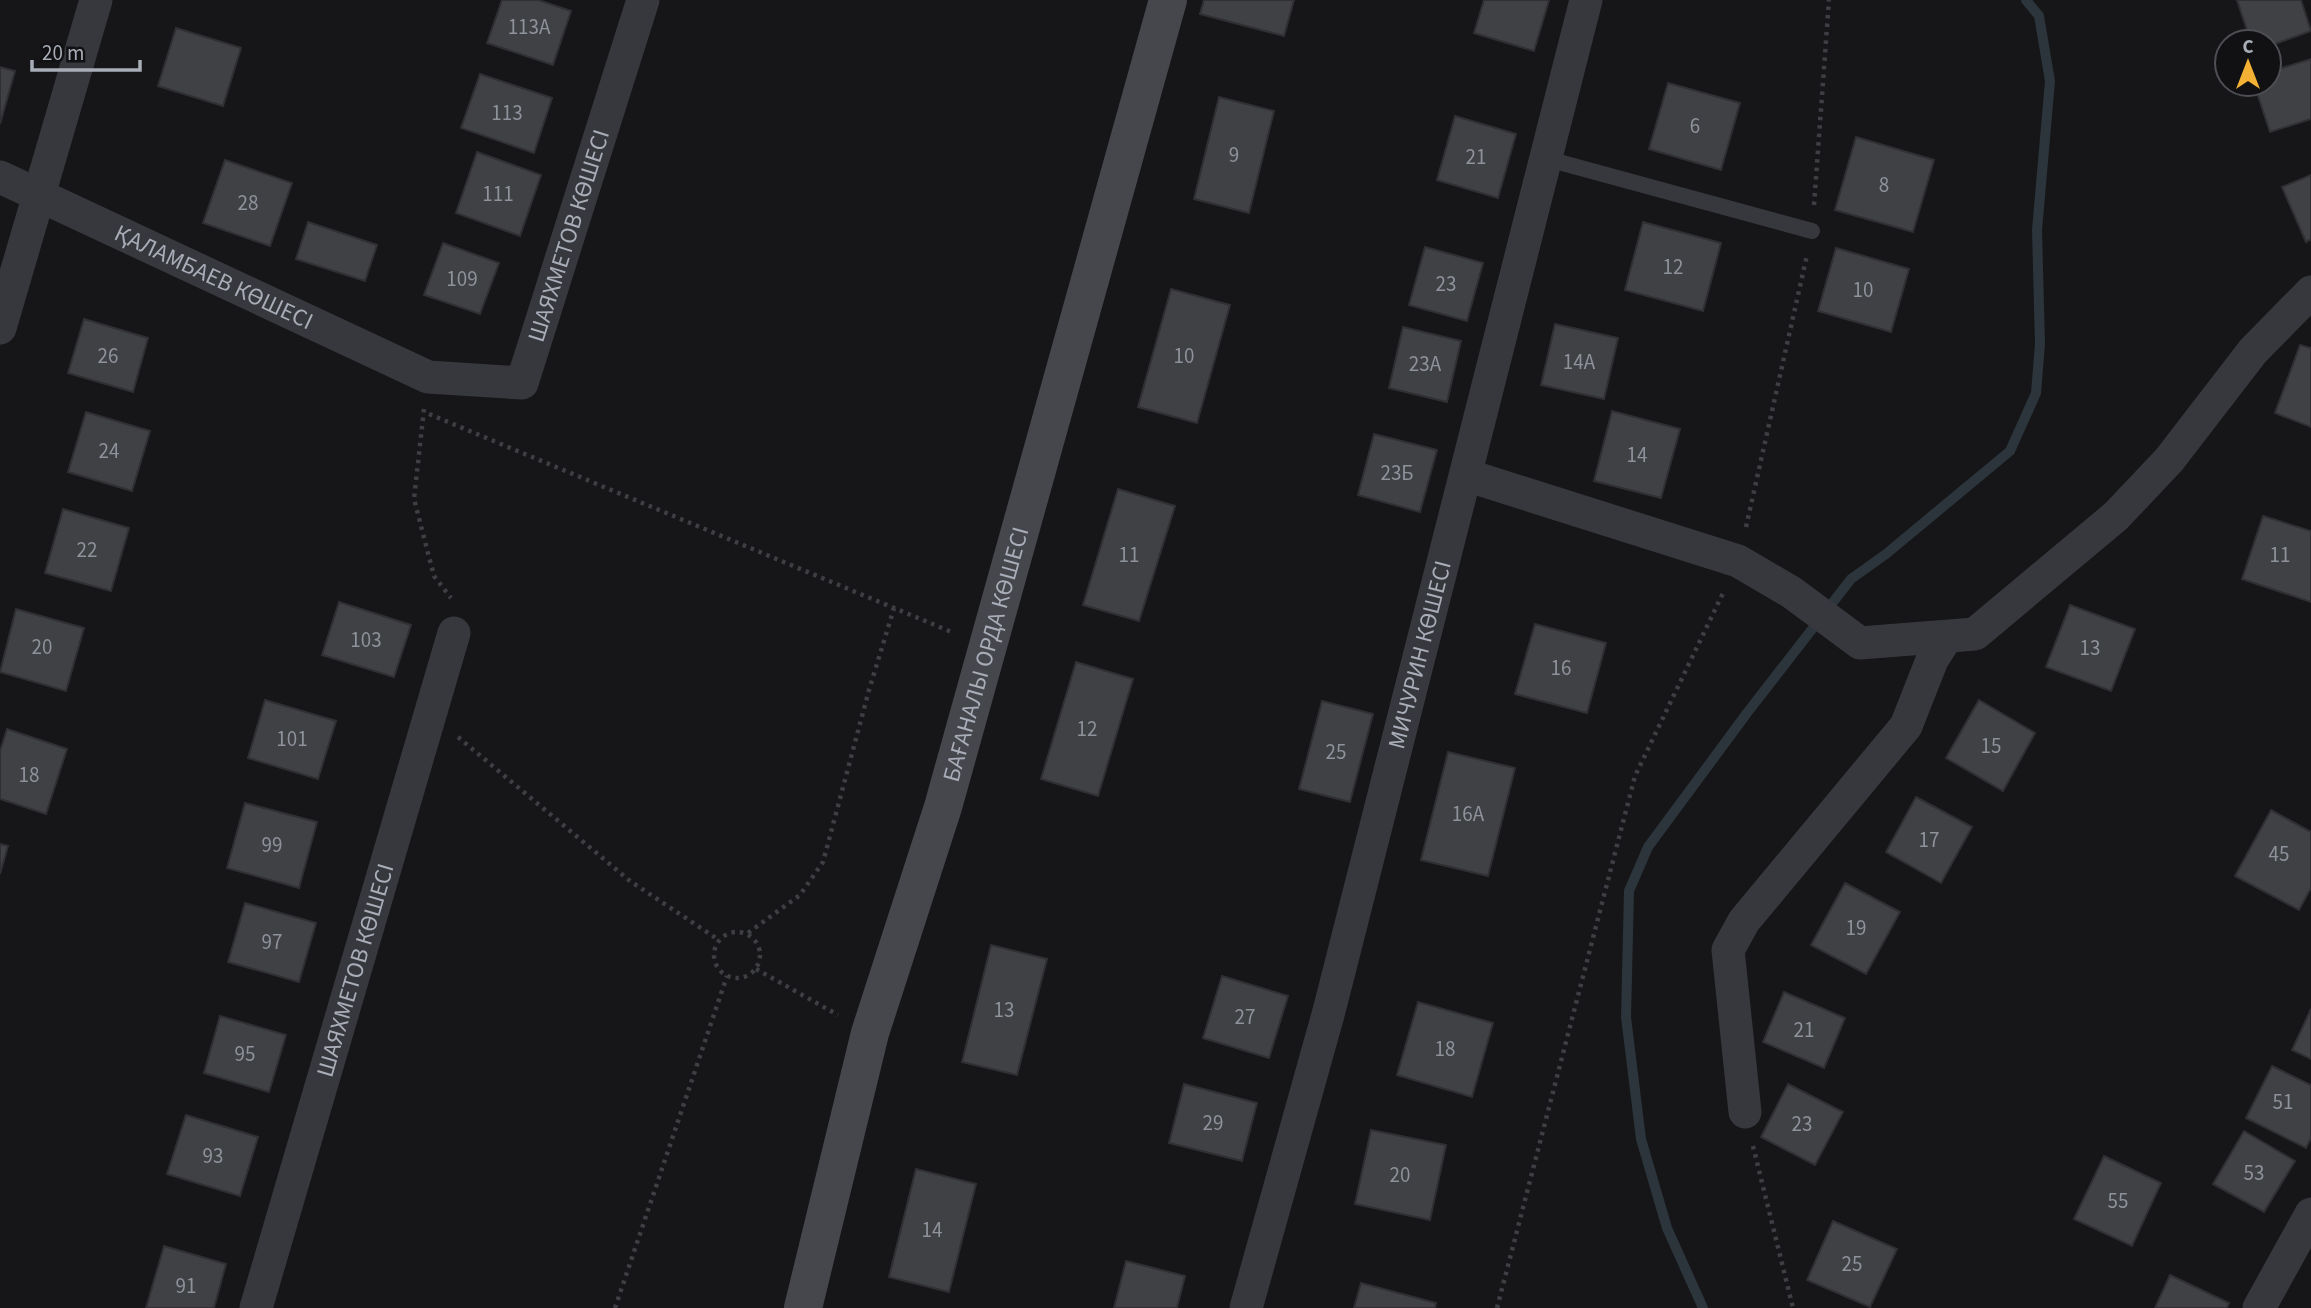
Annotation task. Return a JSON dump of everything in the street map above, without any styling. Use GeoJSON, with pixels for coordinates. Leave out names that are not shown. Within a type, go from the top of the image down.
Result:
{"type":"FeatureCollection","features":[{"type":"Feature","properties":{"kind":"street"},"geometry":{"type":"LineString","coordinates":[[0,328],[96,0]]}},
{"type":"Feature","properties":{"kind":"street","name":"ШАЯХМЕТОВ КӨШЕСІ"},"geometry":{"type":"LineString","coordinates":[[428,377],[522,383],[643,0]]}},
{"type":"Feature","properties":{"kind":"street","name":"БАҒАНАЛЫ ОРДА КӨШЕСІ"},"geometry":{"type":"LineString","coordinates":[[803,1308],[870,1033],[943,807],[1168,0]]}},
{"type":"Feature","properties":{"kind":"street","name":"МИЧУРИН КӨШЕСІ"},"geometry":{"type":"LineString","coordinates":[[1247,1308],[1329,1011],[1586,0]]}},
{"type":"Feature","properties":{"kind":"street","name":"ҚАЛАМБАЕВ КӨШЕСІ"},"geometry":{"type":"LineString","coordinates":[[0,177],[428,377]]}},
{"type":"Feature","properties":{"kind":"street"},"geometry":{"type":"LineString","coordinates":[[1466,475],[1738,561],[1791,592],[1860,643],[1975,634],[2116,516],[2169,460],[2253,351],[2311,292]]}},
{"type":"Feature","properties":{"kind":"street","name":"ШАЯХМЕТОВ КӨШЕСІ"},"geometry":{"type":"LineString","coordinates":[[256,1308],[454,633]]}},
{"type":"Feature","properties":{"kind":"street"},"geometry":{"type":"LineString","coordinates":[[1745,1112],[1727,950],[1744,921],[1906,726],[1932,660],[1946,638]]}},
{"type":"Feature","properties":{"kind":"street"},"geometry":{"type":"LineString","coordinates":[[2259,1308],[2311,1214]]}},
{"type":"Feature","properties":{"kind":"lane"},"geometry":{"type":"LineString","coordinates":[[1544,159],[1812,231]]}},
{"type":"Feature","properties":{"kind":"path"},"geometry":{"type":"LineString","coordinates":[[1497,1308],[1635,776],[1738,561],[1812,231],[1829,0]]}},
{"type":"Feature","properties":{"kind":"path"},"geometry":{"type":"LineString","coordinates":[[428,377],[414,499],[434,576],[451,598],[454,633]]}},
{"type":"Feature","properties":{"kind":"path"},"geometry":{"type":"LineString","coordinates":[[411,406],[988,647]]}},
{"type":"Feature","properties":{"kind":"path"},"geometry":{"type":"LineString","coordinates":[[748,933],[800,895],[823,862],[894,608]]}},
{"type":"Feature","properties":{"kind":"path"},"geometry":{"type":"LineString","coordinates":[[430,714],[630,881],[719,940]]}},
{"type":"Feature","properties":{"kind":"path"},"geometry":{"type":"LineString","coordinates":[[727,933],[748,933],[756,940],[760,960],[748,976],[727,976],[719,970],[714,960],[714,950],[719,940],[727,933]]}},
{"type":"Feature","properties":{"kind":"path"},"geometry":{"type":"LineString","coordinates":[[755,970],[870,1033]]}},
{"type":"Feature","properties":{"kind":"path"},"geometry":{"type":"LineString","coordinates":[[615,1308],[727,976]]}},
{"type":"Feature","properties":{"kind":"path"},"geometry":{"type":"LineString","coordinates":[[1745,1112],[1793,1308]]}},
{"type":"Feature","properties":{"kind":"building"},"geometry":{"type":"Polygon","coordinates":[[[502,0],[538,0],[571,11],[553,65],[487,43],[502,0]]]}},
{"type":"Feature","properties":{"kind":"building"},"geometry":{"type":"Polygon","coordinates":[[[1204,0],[1294,0],[1284,36],[1200,14],[1204,0]]]}},
{"type":"Feature","properties":{"kind":"building"},"geometry":{"type":"Polygon","coordinates":[[[1484,0],[1549,0],[1534,51],[1474,33],[1484,0]]]}},
{"type":"Feature","properties":{"kind":"building"},"geometry":{"type":"Polygon","coordinates":[[[2237,0],[2301,0],[2311,31],[2283,41],[2283,28],[2246,28],[2237,0]]]}},
{"type":"Feature","properties":{"kind":"building"},"geometry":{"type":"Polygon","coordinates":[[[176,28],[241,48],[223,106],[158,86],[176,28]]]}},
{"type":"Feature","properties":{"kind":"building"},"geometry":{"type":"Polygon","coordinates":[[[2311,59],[2311,119],[2270,132],[2259,98],[2283,98],[2283,68],[2311,59]]]}},
{"type":"Feature","properties":{"kind":"building"},"geometry":{"type":"Polygon","coordinates":[[[0,67],[15,71],[0,124],[0,67]]]}},
{"type":"Feature","properties":{"kind":"building"},"geometry":{"type":"Polygon","coordinates":[[[480,74],[552,98],[534,153],[461,128],[480,74]]]}},
{"type":"Feature","properties":{"kind":"building"},"geometry":{"type":"Polygon","coordinates":[[[1668,83],[1740,103],[1721,170],[1649,149],[1668,83]]]}},
{"type":"Feature","properties":{"kind":"building"},"geometry":{"type":"Polygon","coordinates":[[[1219,97],[1274,111],[1249,213],[1194,199],[1219,97]]]}},
{"type":"Feature","properties":{"kind":"building"},"geometry":{"type":"Polygon","coordinates":[[[1455,116],[1516,134],[1498,198],[1437,180],[1455,116]]]}},
{"type":"Feature","properties":{"kind":"building"},"geometry":{"type":"Polygon","coordinates":[[[1856,137],[1934,160],[1913,232],[1835,210],[1856,137]]]}},
{"type":"Feature","properties":{"kind":"building"},"geometry":{"type":"Polygon","coordinates":[[[477,152],[541,175],[520,236],[456,213],[477,152]]]}},
{"type":"Feature","properties":{"kind":"building"},"geometry":{"type":"Polygon","coordinates":[[[225,160],[292,183],[270,246],[203,223],[225,160]]]}},
{"type":"Feature","properties":{"kind":"building"},"geometry":{"type":"Polygon","coordinates":[[[2311,175],[2311,239],[2306,242],[2282,187],[2311,175]]]}},
{"type":"Feature","properties":{"kind":"building"},"geometry":{"type":"Polygon","coordinates":[[[308,222],[377,245],[365,281],[296,259],[308,222]]]}},
{"type":"Feature","properties":{"kind":"building"},"geometry":{"type":"Polygon","coordinates":[[[1643,222],[1721,243],[1703,311],[1625,290],[1643,222]]]}},
{"type":"Feature","properties":{"kind":"building"},"geometry":{"type":"Polygon","coordinates":[[[443,243],[499,263],[480,314],[424,295],[443,243]]]}},
{"type":"Feature","properties":{"kind":"building"},"geometry":{"type":"Polygon","coordinates":[[[1425,247],[1483,263],[1467,321],[1409,305],[1425,247]]]}},
{"type":"Feature","properties":{"kind":"building"},"geometry":{"type":"Polygon","coordinates":[[[1836,248],[1909,269],[1891,332],[1818,311],[1836,248]]]}},
{"type":"Feature","properties":{"kind":"building"},"geometry":{"type":"Polygon","coordinates":[[[1171,289],[1230,305],[1197,423],[1138,407],[1171,289]]]}},
{"type":"Feature","properties":{"kind":"building"},"geometry":{"type":"Polygon","coordinates":[[[84,319],[148,338],[133,392],[68,373],[84,319]]]}},
{"type":"Feature","properties":{"kind":"building"},"geometry":{"type":"Polygon","coordinates":[[[1555,324],[1618,338],[1604,399],[1541,385],[1555,324]]]}},
{"type":"Feature","properties":{"kind":"building"},"geometry":{"type":"Polygon","coordinates":[[[1403,327],[1461,341],[1447,402],[1389,388],[1403,327]]]}},
{"type":"Feature","properties":{"kind":"building"},"geometry":{"type":"Polygon","coordinates":[[[2300,345],[2311,348],[2311,427],[2275,413],[2300,345]]]}},
{"type":"Feature","properties":{"kind":"building"},"geometry":{"type":"Polygon","coordinates":[[[1612,411],[1680,429],[1661,498],[1594,481],[1612,411]]]}},
{"type":"Feature","properties":{"kind":"building"},"geometry":{"type":"Polygon","coordinates":[[[86,412],[150,431],[132,491],[68,472],[86,412]]]}},
{"type":"Feature","properties":{"kind":"building"},"geometry":{"type":"Polygon","coordinates":[[[1374,434],[1437,450],[1420,512],[1358,495],[1374,434]]]}},
{"type":"Feature","properties":{"kind":"building"},"geometry":{"type":"Polygon","coordinates":[[[1118,489],[1175,506],[1139,621],[1083,605],[1118,489]]]}},
{"type":"Feature","properties":{"kind":"building"},"geometry":{"type":"Polygon","coordinates":[[[63,509],[129,528],[111,591],[45,573],[63,509]]]}},
{"type":"Feature","properties":{"kind":"building"},"geometry":{"type":"Polygon","coordinates":[[[2263,516],[2311,531],[2311,602],[2242,579],[2263,516]]]}},
{"type":"Feature","properties":{"kind":"building"},"geometry":{"type":"Polygon","coordinates":[[[339,602],[411,625],[394,677],[322,655],[339,602]]]}},
{"type":"Feature","properties":{"kind":"building"},"geometry":{"type":"Polygon","coordinates":[[[2070,605],[2135,629],[2111,691],[2046,667],[2070,605]]]}},
{"type":"Feature","properties":{"kind":"building"},"geometry":{"type":"Polygon","coordinates":[[[16,609],[84,628],[66,691],[0,672],[16,609]]]}},
{"type":"Feature","properties":{"kind":"building"},"geometry":{"type":"Polygon","coordinates":[[[1535,624],[1606,643],[1587,713],[1515,694],[1535,624]]]}},
{"type":"Feature","properties":{"kind":"building"},"geometry":{"type":"Polygon","coordinates":[[[1076,662],[1133,679],[1098,796],[1041,779],[1076,662]]]}},
{"type":"Feature","properties":{"kind":"building"},"geometry":{"type":"Polygon","coordinates":[[[265,700],[336,721],[318,779],[248,758],[265,700]]]}},
{"type":"Feature","properties":{"kind":"building"},"geometry":{"type":"Polygon","coordinates":[[[1979,700],[2035,733],[2003,791],[1946,758],[1979,700]]]}},
{"type":"Feature","properties":{"kind":"building"},"geometry":{"type":"Polygon","coordinates":[[[1322,701],[1373,714],[1350,802],[1299,789],[1322,701]]]}},
{"type":"Feature","properties":{"kind":"building"},"geometry":{"type":"Polygon","coordinates":[[[7,729],[67,749],[46,814],[0,799],[0,751],[7,729]]]}},
{"type":"Feature","properties":{"kind":"building"},"geometry":{"type":"Polygon","coordinates":[[[1448,752],[1515,768],[1488,876],[1421,860],[1448,752]]]}},
{"type":"Feature","properties":{"kind":"building"},"geometry":{"type":"Polygon","coordinates":[[[1916,797],[1972,827],[1941,883],[1886,852],[1916,797]]]}},
{"type":"Feature","properties":{"kind":"building"},"geometry":{"type":"Polygon","coordinates":[[[245,803],[317,822],[299,888],[227,868],[245,803]]]}},
{"type":"Feature","properties":{"kind":"building"},"geometry":{"type":"Polygon","coordinates":[[[2271,810],[2311,832],[2311,888],[2299,910],[2235,876],[2271,810]]]}},
{"type":"Feature","properties":{"kind":"building"},"geometry":{"type":"Polygon","coordinates":[[[0,844],[8,846],[0,874],[0,844]]]}},
{"type":"Feature","properties":{"kind":"building"},"geometry":{"type":"Polygon","coordinates":[[[1845,883],[1900,912],[1866,974],[1811,945],[1845,883]]]}},
{"type":"Feature","properties":{"kind":"building"},"geometry":{"type":"Polygon","coordinates":[[[245,903],[316,923],[299,982],[228,962],[245,903]]]}},
{"type":"Feature","properties":{"kind":"building"},"geometry":{"type":"Polygon","coordinates":[[[991,945],[1047,959],[1017,1075],[962,1062],[991,945]]]}},
{"type":"Feature","properties":{"kind":"building"},"geometry":{"type":"Polygon","coordinates":[[[1222,976],[1288,996],[1269,1058],[1203,1038],[1222,976]]]}},
{"type":"Feature","properties":{"kind":"building"},"geometry":{"type":"Polygon","coordinates":[[[1784,992],[1845,1018],[1824,1068],[1763,1042],[1784,992]]]}},
{"type":"Feature","properties":{"kind":"building"},"geometry":{"type":"Polygon","coordinates":[[[1418,1002],[1493,1023],[1472,1097],[1397,1075],[1418,1002]]]}},
{"type":"Feature","properties":{"kind":"building"},"geometry":{"type":"Polygon","coordinates":[[[2311,1009],[2311,1059],[2292,1050],[2311,1009]]]}},
{"type":"Feature","properties":{"kind":"building"},"geometry":{"type":"Polygon","coordinates":[[[220,1016],[286,1035],[269,1092],[204,1073],[220,1016]]]}},
{"type":"Feature","properties":{"kind":"building"},"geometry":{"type":"Polygon","coordinates":[[[2272,1066],[2311,1085],[2311,1138],[2306,1148],[2246,1118],[2272,1066]]]}},
{"type":"Feature","properties":{"kind":"building"},"geometry":{"type":"Polygon","coordinates":[[[1184,1084],[1257,1103],[1242,1161],[1169,1143],[1184,1084]]]}},
{"type":"Feature","properties":{"kind":"building"},"geometry":{"type":"Polygon","coordinates":[[[1788,1084],[1843,1112],[1815,1165],[1761,1137],[1788,1084]]]}},
{"type":"Feature","properties":{"kind":"building"},"geometry":{"type":"Polygon","coordinates":[[[186,1115],[258,1137],[240,1196],[167,1174],[186,1115]]]}},
{"type":"Feature","properties":{"kind":"building"},"geometry":{"type":"Polygon","coordinates":[[[1371,1130],[1446,1145],[1430,1220],[1355,1204],[1371,1130]]]}},
{"type":"Feature","properties":{"kind":"building"},"geometry":{"type":"Polygon","coordinates":[[[2244,1131],[2295,1161],[2264,1212],[2213,1184],[2244,1131]]]}},
{"type":"Feature","properties":{"kind":"building"},"geometry":{"type":"Polygon","coordinates":[[[2104,1156],[2161,1183],[2132,1246],[2074,1219],[2104,1156]]]}},
{"type":"Feature","properties":{"kind":"building"},"geometry":{"type":"Polygon","coordinates":[[[916,1169],[976,1184],[949,1292],[889,1277],[916,1169]]]}},
{"type":"Feature","properties":{"kind":"building"},"geometry":{"type":"Polygon","coordinates":[[[1833,1221],[1897,1249],[1870,1307],[1807,1280],[1833,1221]]]}},
{"type":"Feature","properties":{"kind":"building"},"geometry":{"type":"Polygon","coordinates":[[[164,1246],[226,1264],[214,1308],[146,1308],[164,1246]]]}},
{"type":"Feature","properties":{"kind":"building"},"geometry":{"type":"Polygon","coordinates":[[[1126,1261],[1185,1276],[1177,1308],[1114,1308],[1126,1261]]]}},
{"type":"Feature","properties":{"kind":"building"},"geometry":{"type":"Polygon","coordinates":[[[2170,1275],[2229,1303],[2227,1308],[2155,1308],[2170,1275]]]}},
{"type":"Feature","properties":{"kind":"building"},"geometry":{"type":"Polygon","coordinates":[[[1361,1283],[1436,1303],[1435,1308],[1354,1308],[1361,1283]]]}},
{"type":"Feature","properties":{"kind":"waterway"},"geometry":{"type":"LineString","coordinates":[[1703,1308],[1667,1228],[1641,1139],[1626,1017],[1629,891],[1648,847],[1851,579],[1886,554],[2010,451],[2036,393],[2040,344],[2037,230],[2050,81],[2039,16],[2026,0]]}}]}
